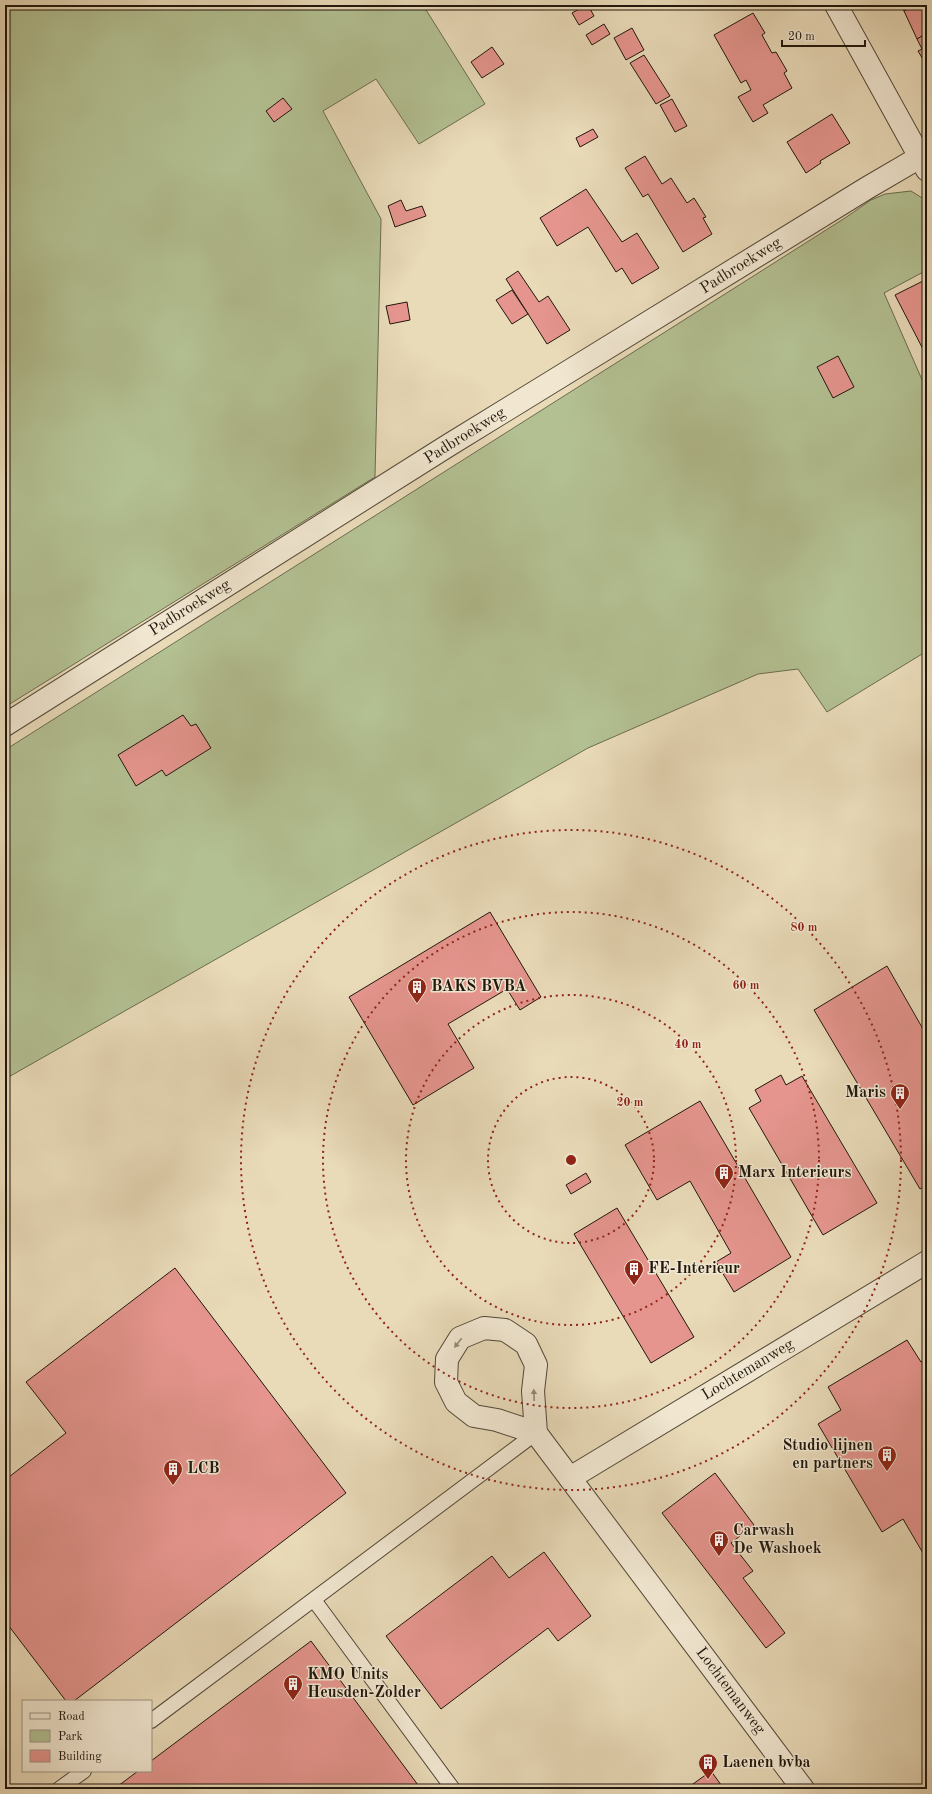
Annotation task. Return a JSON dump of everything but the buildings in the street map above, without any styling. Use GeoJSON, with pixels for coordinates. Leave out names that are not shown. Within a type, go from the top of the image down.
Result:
{"type":"FeatureCollection","features":[{"type":"Feature","properties":{"kind":"street"},"geometry":{"type":"LineString","coordinates":[[836,5],[925,159]]}},
{"type":"Feature","properties":{"kind":"street","name":"Padbroekweg"},"geometry":{"type":"LineString","coordinates":[[5,725],[456,441],[867,188],[925,159]]}},
{"type":"Feature","properties":{"kind":"street","name":"Lochtemanweg"},"geometry":{"type":"LineString","coordinates":[[570,1478],[927,1262]]}},
{"type":"Feature","properties":{"kind":"street"},"geometry":{"type":"LineString","coordinates":[[484,1328],[505,1330],[526,1344],[536,1365],[533,1391],[536,1434],[497,1420],[474,1416],[456,1402],[446,1382],[447,1359],[460,1338],[484,1328]]}},
{"type":"Feature","properties":{"kind":"street","name":"Lochtemanweg"},"geometry":{"type":"LineString","coordinates":[[536,1434],[803,1789]]}},
{"type":"Feature","properties":{"kind":"lane"},"geometry":{"type":"LineString","coordinates":[[152,1720],[536,1434]]}},
{"type":"Feature","properties":{"kind":"lane"},"geometry":{"type":"LineString","coordinates":[[314,1600],[454,1789]]}},
{"type":"Feature","properties":{"kind":"lane"},"geometry":{"type":"LineString","coordinates":[[59,1789],[83,1772]]}},
{"type":"Feature","properties":{"kind":"green space"},"geometry":{"type":"Polygon","coordinates":[[[5,5],[372,5],[375,8],[380,5],[423,5],[485,104],[419,144],[376,79],[323,111],[381,219],[375,477],[5,707],[5,5]]]}},
{"type":"Feature","properties":{"kind":"green space"},"geometry":{"type":"Polygon","coordinates":[[[911,191],[927,201],[927,270],[884,293],[927,391],[927,651],[827,712],[798,669],[758,674],[588,748],[5,1079],[5,750],[845,218],[871,200],[885,194],[911,191]]]}},
{"type":"Feature","properties":{"kind":"place","name":"BAKS BVBA"},"geometry":{"type":"Point","coordinates":[417,1004]}},
{"type":"Feature","properties":{"kind":"place","name":"Maris"},"geometry":{"type":"Point","coordinates":[900,1110]}},
{"type":"Feature","properties":{"kind":"place","name":"Marx Interieurs"},"geometry":{"type":"Point","coordinates":[724,1190]}},
{"type":"Feature","properties":{"kind":"place","name":"FE-Interieur"},"geometry":{"type":"Point","coordinates":[634,1286]}},
{"type":"Feature","properties":{"kind":"place","name":"Studio lijnen en partners"},"geometry":{"type":"Point","coordinates":[887,1472]}},
{"type":"Feature","properties":{"kind":"place","name":"LCB"},"geometry":{"type":"Point","coordinates":[173,1486]}},
{"type":"Feature","properties":{"kind":"place","name":"Carwash De Washoek"},"geometry":{"type":"Point","coordinates":[719,1557]}},
{"type":"Feature","properties":{"kind":"place","name":"KMO Units Heusden-Zolder"},"geometry":{"type":"Point","coordinates":[293,1701]}},
{"type":"Feature","properties":{"kind":"place","name":"Laenen bvba"},"geometry":{"type":"Point","coordinates":[708,1780]}}]}
